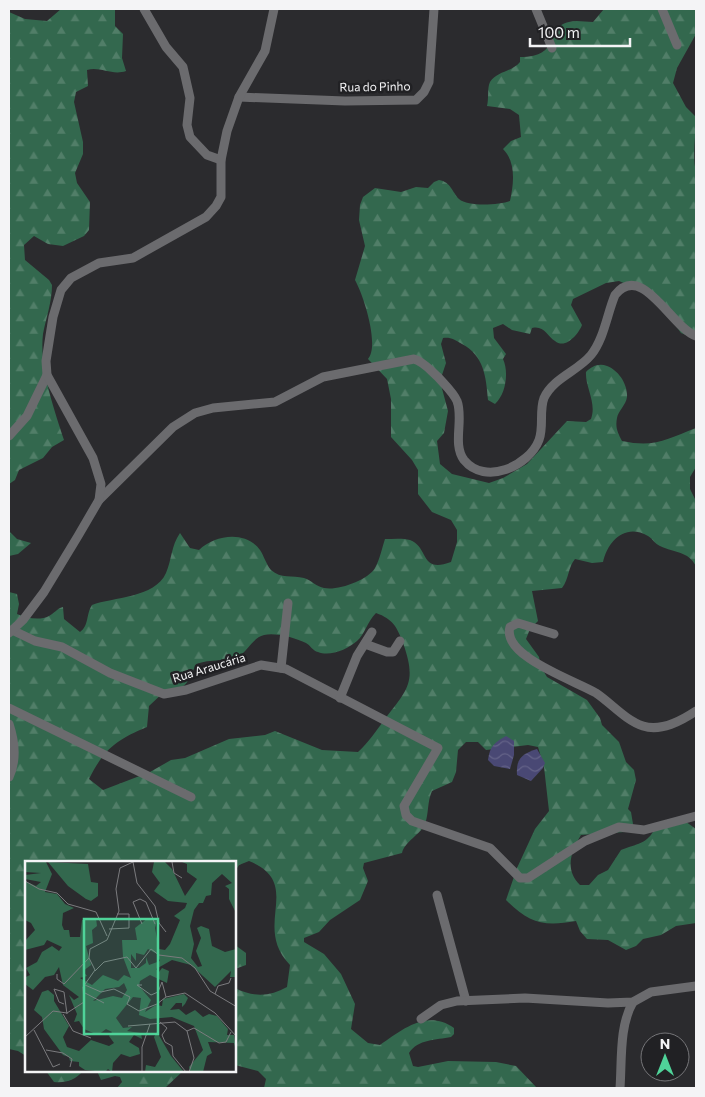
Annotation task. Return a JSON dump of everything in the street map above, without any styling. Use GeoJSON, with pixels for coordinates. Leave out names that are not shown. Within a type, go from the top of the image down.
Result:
{"type":"FeatureCollection","features":[{"type":"Feature","properties":{"kind":"street"},"geometry":{"type":"LineString","coordinates":[[144,9],[166,47],[183,67],[190,98],[187,125],[190,137],[207,155],[222,160]]}},
{"type":"Feature","properties":{"kind":"street"},"geometry":{"type":"LineString","coordinates":[[9,436],[27,416],[46,375],[46,361],[53,317],[61,290],[71,278],[84,269],[99,263],[133,258],[206,217],[216,206],[221,197],[222,160],[227,131],[239,97],[265,51],[274,9]]}},
{"type":"Feature","properties":{"kind":"street","name":"Rua do Pinho"},"geometry":{"type":"LineString","coordinates":[[239,97],[344,101],[416,100],[424,92],[429,82],[434,9]]}},
{"type":"Feature","properties":{"kind":"street"},"geometry":{"type":"LineString","coordinates":[[536,9],[552,48]]}},
{"type":"Feature","properties":{"kind":"street"},"geometry":{"type":"LineString","coordinates":[[662,9],[677,45]]}},
{"type":"Feature","properties":{"kind":"street"},"geometry":{"type":"LineString","coordinates":[[10,632],[23,620],[44,592],[99,500],[173,427],[195,413],[213,408],[275,402],[324,377],[414,359],[428,367],[456,398],[460,419],[459,445],[464,460],[482,472],[498,472],[517,464],[531,452],[539,439],[544,398],[556,383],[592,354],[598,344],[610,308],[620,289],[634,286],[647,289],[677,324],[688,333],[696,336]]}},
{"type":"Feature","properties":{"kind":"street"},"geometry":{"type":"LineString","coordinates":[[46,375],[93,458],[102,484],[99,500]]}},
{"type":"Feature","properties":{"kind":"street"},"geometry":{"type":"LineString","coordinates":[[281,668],[288,603]]}},
{"type":"Feature","properties":{"kind":"street"},"geometry":{"type":"LineString","coordinates":[[554,634],[518,622],[510,627],[509,634],[512,642],[527,657],[593,692],[643,726],[659,727],[673,724],[696,711]]}},
{"type":"Feature","properties":{"kind":"street","name":"Rua Araucária"},"geometry":{"type":"LineString","coordinates":[[10,632],[35,641],[62,647],[110,673],[164,694],[186,690],[260,665],[281,668],[438,748],[404,806],[406,815],[412,821],[490,848],[520,878],[528,878],[585,841],[619,827],[644,830],[696,816]]}},
{"type":"Feature","properties":{"kind":"street"},"geometry":{"type":"LineString","coordinates":[[340,698],[372,632]]}},
{"type":"Feature","properties":{"kind":"street"},"geometry":{"type":"LineString","coordinates":[[365,644],[393,652],[400,641]]}},
{"type":"Feature","properties":{"kind":"street"},"geometry":{"type":"LineString","coordinates":[[9,708],[191,797]]}},
{"type":"Feature","properties":{"kind":"street"},"geometry":{"type":"LineString","coordinates":[[9,724],[15,746],[14,761],[9,777]]}},
{"type":"Feature","properties":{"kind":"street"},"geometry":{"type":"LineString","coordinates":[[437,895],[466,1000]]}},
{"type":"Feature","properties":{"kind":"street"},"geometry":{"type":"LineString","coordinates":[[421,1020],[441,1005],[466,1000],[524,998],[608,1003],[633,1002],[651,992],[696,986]]}},
{"type":"Feature","properties":{"kind":"street"},"geometry":{"type":"LineString","coordinates":[[620,1088],[625,1025],[633,1002]]}},
{"type":"Feature","properties":{"kind":"green space"},"geometry":{"type":"Polygon","coordinates":[[[61,9],[115,9],[115,26],[123,34],[122,58],[126,71],[87,70],[88,86],[76,92],[74,102],[83,142],[83,154],[75,173],[77,183],[90,202],[89,230],[84,236],[63,246],[48,244],[34,236],[24,245],[25,260],[49,280],[52,285],[43,334],[43,360],[48,388],[64,440],[52,447],[43,458],[19,470],[15,480],[9,484],[9,12],[25,19],[47,21],[61,9]]]}},
{"type":"Feature","properties":{"kind":"green space"},"geometry":{"type":"Polygon","coordinates":[[[604,9],[694,9],[696,11],[696,34],[677,68],[673,83],[686,107],[696,117],[694,152],[696,172],[696,339],[681,333],[663,308],[637,289],[619,281],[606,283],[573,299],[571,305],[582,325],[575,336],[568,342],[559,343],[536,327],[532,328],[530,334],[512,330],[503,324],[493,328],[494,338],[506,354],[503,359],[506,370],[504,389],[495,404],[488,400],[485,375],[475,354],[455,340],[443,338],[441,344],[446,363],[440,381],[448,411],[444,433],[437,441],[440,464],[452,474],[489,483],[503,478],[527,464],[567,421],[586,422],[591,419],[593,407],[586,372],[598,365],[607,366],[615,371],[626,387],[627,397],[616,422],[622,441],[652,443],[669,439],[696,428],[696,467],[690,477],[690,489],[696,501],[696,566],[685,555],[658,545],[640,532],[632,531],[625,533],[619,536],[609,547],[603,562],[592,563],[575,559],[562,588],[532,591],[538,621],[530,629],[526,639],[539,657],[541,667],[547,677],[587,700],[600,718],[602,725],[619,742],[626,762],[634,770],[636,780],[628,809],[631,812],[633,824],[625,832],[581,835],[574,848],[571,861],[572,873],[575,879],[580,885],[589,885],[598,875],[608,870],[621,850],[637,845],[645,840],[655,828],[682,819],[696,829],[696,923],[676,926],[661,935],[643,939],[636,946],[626,950],[608,940],[587,939],[580,931],[576,921],[545,923],[530,918],[514,908],[506,900],[517,868],[535,829],[549,811],[544,767],[538,747],[528,745],[486,750],[478,742],[466,742],[458,750],[456,772],[452,782],[432,791],[423,828],[406,845],[402,853],[364,863],[363,868],[368,881],[360,900],[330,920],[319,932],[304,938],[304,942],[324,954],[341,974],[355,1004],[351,1029],[368,1043],[380,1045],[416,1023],[434,1020],[454,1028],[454,1034],[451,1037],[422,1043],[413,1048],[409,1053],[413,1066],[418,1067],[448,1061],[496,1062],[516,1066],[537,1088],[264,1088],[266,1079],[258,1071],[236,1065],[236,988],[261,995],[281,990],[287,987],[290,965],[279,950],[275,935],[276,893],[274,881],[265,870],[249,861],[239,865],[236,870],[236,861],[25,861],[25,1055],[9,1049],[9,592],[17,594],[19,604],[17,614],[37,619],[49,616],[63,607],[64,619],[80,632],[85,627],[92,605],[143,592],[161,581],[168,568],[180,533],[190,548],[199,550],[221,538],[238,537],[246,539],[260,550],[269,568],[275,573],[283,576],[304,578],[324,588],[337,588],[352,584],[366,577],[375,568],[385,539],[410,540],[416,543],[429,562],[434,565],[451,562],[457,542],[457,530],[451,520],[432,512],[418,494],[418,470],[412,460],[391,437],[391,399],[387,379],[368,359],[372,343],[371,332],[366,307],[355,280],[365,246],[359,220],[360,205],[363,197],[375,188],[401,192],[416,187],[428,188],[439,180],[449,185],[463,202],[499,204],[510,201],[513,173],[510,160],[503,149],[511,141],[521,137],[519,115],[510,109],[487,106],[490,82],[493,78],[517,65],[520,62],[520,57],[533,56],[542,52],[548,47],[561,25],[575,21],[593,22],[604,9]],[[376,613],[357,641],[349,647],[333,653],[318,652],[297,639],[269,634],[256,639],[237,657],[196,664],[191,676],[183,687],[166,690],[149,706],[147,727],[127,736],[112,747],[100,760],[89,779],[103,790],[150,772],[171,760],[185,758],[229,739],[265,735],[275,731],[322,750],[358,752],[399,700],[408,684],[410,676],[407,656],[399,632],[390,621],[376,613]]]}},
{"type":"Feature","properties":{"kind":"green space"},"geometry":{"type":"Polygon","coordinates":[[[9,531],[17,539],[31,543],[18,554],[9,556],[9,531]]]}},
{"type":"Feature","properties":{"kind":"green space"},"geometry":{"type":"Polygon","coordinates":[[[236,946],[246,953],[246,965],[236,969],[236,946]]]}},
{"type":"Feature","properties":{"kind":"green space"},"geometry":{"type":"Polygon","coordinates":[[[47,1072],[82,1072],[70,1080],[54,1082],[47,1072]]]}},
{"type":"Feature","properties":{"kind":"green space"},"geometry":{"type":"Polygon","coordinates":[[[97,1072],[182,1072],[165,1088],[117,1088],[122,1082],[120,1077],[115,1076],[101,1080],[97,1072]]]}},
{"type":"Feature","properties":{"kind":"water"},"geometry":{"type":"Polygon","coordinates":[[[506,736],[514,741],[514,755],[510,769],[494,766],[488,760],[493,745],[506,736]]]}},
{"type":"Feature","properties":{"kind":"water"},"geometry":{"type":"Polygon","coordinates":[[[537,749],[545,763],[543,768],[531,781],[517,775],[518,764],[521,758],[537,749]]]}}]}
